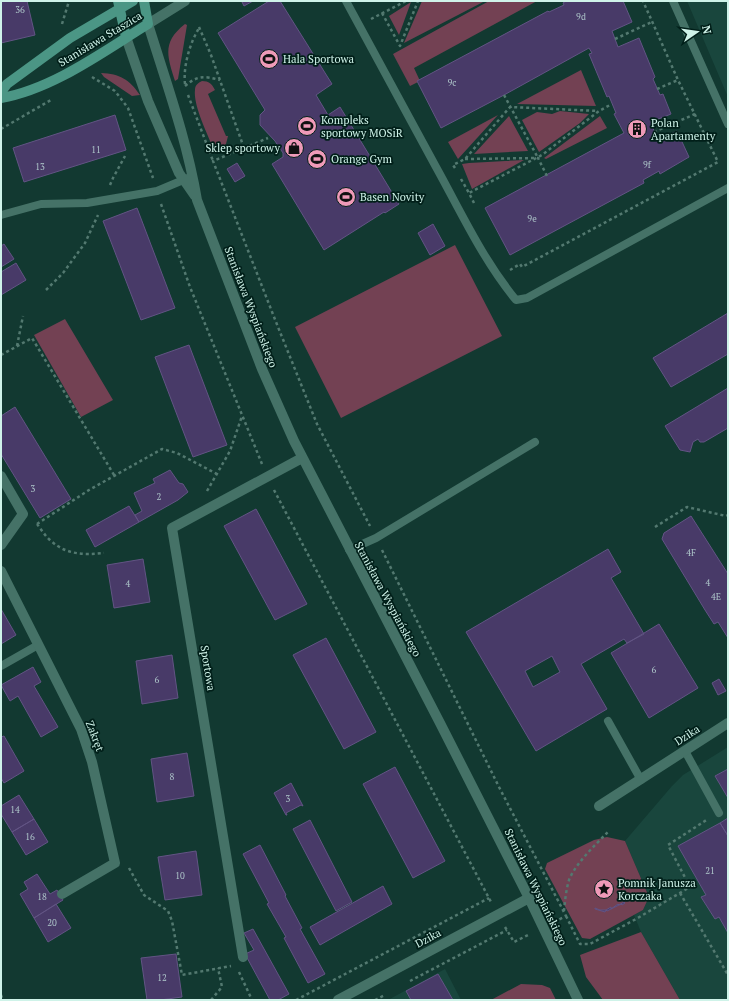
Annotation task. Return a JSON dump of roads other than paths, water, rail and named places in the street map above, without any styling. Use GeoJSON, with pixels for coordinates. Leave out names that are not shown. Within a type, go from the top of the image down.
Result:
{"type":"FeatureCollection","features":[{"type":"Feature","properties":{"kind":"street","name":"Stanisława Staszica"},"geometry":{"type":"LineString","coordinates":[[1,92],[7,84],[118,5],[133,1]]}},
{"type":"Feature","properties":{"kind":"street","name":"Stanisława Wyspiańskiego"},"geometry":{"type":"LineString","coordinates":[[144,1],[148,24],[176,112],[188,178],[262,369],[302,458],[440,723],[529,898],[578,1000]]}},
{"type":"Feature","properties":{"kind":"street","name":"Stanisława Staszica"},"geometry":{"type":"LineString","coordinates":[[1,98],[18,95],[70,72],[185,1]]}},
{"type":"Feature","properties":{"kind":"street","name":"Stanisława Wyspiańskiego"},"geometry":{"type":"LineString","coordinates":[[118,5],[126,37],[148,102],[179,173],[188,178]]}},
{"type":"Feature","properties":{"kind":"street","name":"Sportowa"},"geometry":{"type":"LineString","coordinates":[[243,957],[172,528],[302,458]]}},
{"type":"Feature","properties":{"kind":"street"},"geometry":{"type":"LineString","coordinates":[[1,476],[23,514],[1,545]]}},
{"type":"Feature","properties":{"kind":"street","name":"Zakręt"},"geometry":{"type":"LineString","coordinates":[[1,571],[80,729],[92,762],[115,863],[62,894]]}},
{"type":"Feature","properties":{"kind":"street","name":"Dzika"},"geometry":{"type":"LineString","coordinates":[[599,806],[728,723]]}},
{"type":"Feature","properties":{"kind":"street","name":"Dzika"},"geometry":{"type":"LineString","coordinates":[[338,1000],[529,898]]}},
{"type":"Feature","properties":{"kind":"lane"},"geometry":{"type":"LineString","coordinates":[[346,1],[456,206],[501,282],[516,300],[526,298],[728,188]]}},
{"type":"Feature","properties":{"kind":"lane"},"geometry":{"type":"LineString","coordinates":[[673,1],[728,124]]}},
{"type":"Feature","properties":{"kind":"lane"},"geometry":{"type":"LineString","coordinates":[[1,215],[41,204],[88,203],[157,191],[188,178]]}},
{"type":"Feature","properties":{"kind":"lane"},"geometry":{"type":"LineString","coordinates":[[349,550],[376,538],[535,442]]}},
{"type":"Feature","properties":{"kind":"lane"},"geometry":{"type":"LineString","coordinates":[[1,666],[38,645]]}},
{"type":"Feature","properties":{"kind":"lane"},"geometry":{"type":"LineString","coordinates":[[608,721],[641,780]]}},
{"type":"Feature","properties":{"kind":"lane"},"geometry":{"type":"LineString","coordinates":[[684,751],[719,813]]}},
{"type":"Feature","properties":{"kind":"place","name":"Hala Sportowa"},"geometry":{"type":"Point","coordinates":[269,59]}},
{"type":"Feature","properties":{"kind":"place","name":"Kompleks sportowy MOSiR"},"geometry":{"type":"Point","coordinates":[307,126]}},
{"type":"Feature","properties":{"kind":"place","name":"Polan Apartamenty"},"geometry":{"type":"Point","coordinates":[637,129]}},
{"type":"Feature","properties":{"kind":"place","name":"Sklep sportowy"},"geometry":{"type":"Point","coordinates":[294,148]}},
{"type":"Feature","properties":{"kind":"place","name":"Orange Gym"},"geometry":{"type":"Point","coordinates":[317,159]}},
{"type":"Feature","properties":{"kind":"place","name":"Basen Novity"},"geometry":{"type":"Point","coordinates":[346,197]}},
{"type":"Feature","properties":{"kind":"place","name":"Pomnik Janusza Korczaka"},"geometry":{"type":"Point","coordinates":[604,889]}}]}
